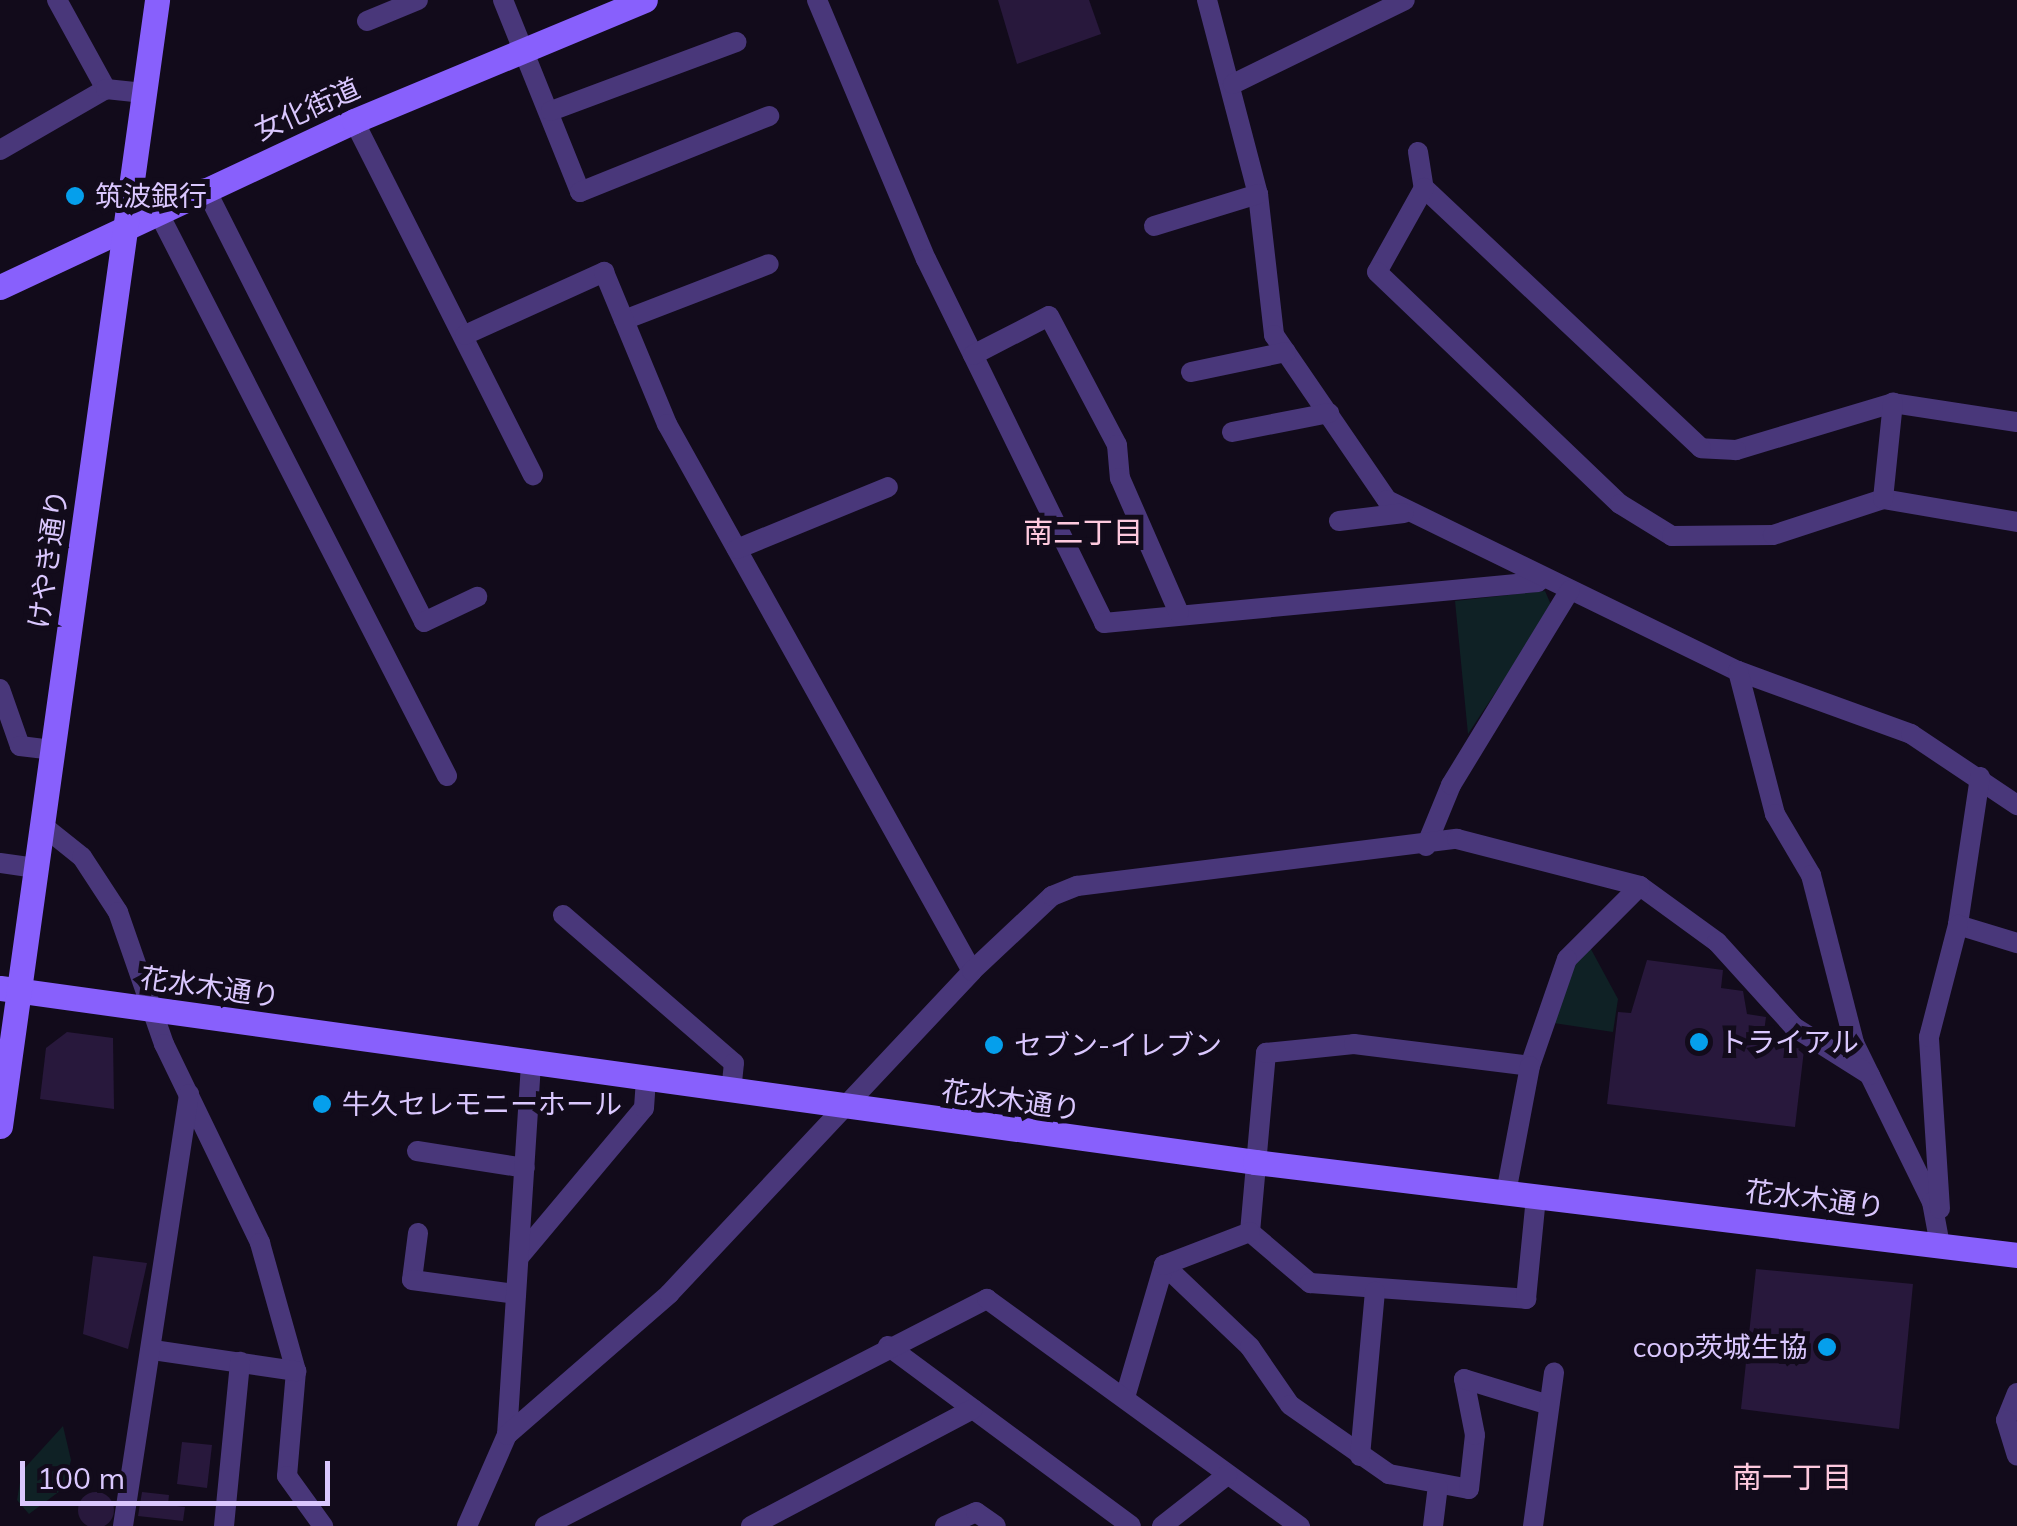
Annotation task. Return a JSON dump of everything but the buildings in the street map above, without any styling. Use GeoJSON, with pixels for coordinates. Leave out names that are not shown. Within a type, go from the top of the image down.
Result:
{"type":"FeatureCollection","features":[{"type":"Feature","properties":{"kind":"street"},"geometry":{"type":"LineString","coordinates":[[57,0],[106,89]]}},
{"type":"Feature","properties":{"kind":"street","name":"けやき通り"},"geometry":{"type":"LineString","coordinates":[[0,1126],[9,989],[36,868],[157,0]]}},
{"type":"Feature","properties":{"kind":"street"},"geometry":{"type":"LineString","coordinates":[[368,21],[418,0]]}},
{"type":"Feature","properties":{"kind":"street"},"geometry":{"type":"LineString","coordinates":[[503,0],[528,45],[580,192],[769,116]]}},
{"type":"Feature","properties":{"kind":"street","name":"女化街道"},"geometry":{"type":"LineString","coordinates":[[0,287],[205,188],[528,45],[645,0]]}},
{"type":"Feature","properties":{"kind":"street"},"geometry":{"type":"LineString","coordinates":[[816,0],[973,355],[1104,623],[1540,582]]}},
{"type":"Feature","properties":{"kind":"street"},"geometry":{"type":"LineString","coordinates":[[1208,0],[1233,84],[1258,194],[1267,301],[1286,352],[1404,514],[1540,582],[1570,590],[1738,671],[1911,734],[2017,804]]}},
{"type":"Feature","properties":{"kind":"street"},"geometry":{"type":"LineString","coordinates":[[1233,84],[1405,0]]}},
{"type":"Feature","properties":{"kind":"street"},"geometry":{"type":"LineString","coordinates":[[551,111],[737,42]]}},
{"type":"Feature","properties":{"kind":"street"},"geometry":{"type":"LineString","coordinates":[[0,150],[106,89],[144,93]]}},
{"type":"Feature","properties":{"kind":"street"},"geometry":{"type":"LineString","coordinates":[[354,122],[534,475]]}},
{"type":"Feature","properties":{"kind":"street"},"geometry":{"type":"LineString","coordinates":[[1418,152],[1424,188],[1702,448],[1736,450],[1893,403],[2017,422]]}},
{"type":"Feature","properties":{"kind":"street"},"geometry":{"type":"LineString","coordinates":[[205,188],[424,622],[477,596]]}},
{"type":"Feature","properties":{"kind":"street"},"geometry":{"type":"LineString","coordinates":[[1424,188],[1377,272],[1620,504],[1672,536],[1721,542],[1773,536],[1882,499],[2017,522]]}},
{"type":"Feature","properties":{"kind":"street"},"geometry":{"type":"LineString","coordinates":[[1154,226],[1258,194]]}},
{"type":"Feature","properties":{"kind":"street"},"geometry":{"type":"LineString","coordinates":[[157,210],[447,776]]}},
{"type":"Feature","properties":{"kind":"street"},"geometry":{"type":"LineString","coordinates":[[624,320],[769,264]]}},
{"type":"Feature","properties":{"kind":"street"},"geometry":{"type":"LineString","coordinates":[[465,335],[604,272],[667,424],[972,971]]}},
{"type":"Feature","properties":{"kind":"street"},"geometry":{"type":"LineString","coordinates":[[973,355],[1049,316],[1117,446],[1120,478],[1179,614]]}},
{"type":"Feature","properties":{"kind":"street"},"geometry":{"type":"LineString","coordinates":[[1191,372],[1286,352]]}},
{"type":"Feature","properties":{"kind":"street"},"geometry":{"type":"LineString","coordinates":[[1882,499],[1893,403]]}},
{"type":"Feature","properties":{"kind":"street"},"geometry":{"type":"LineString","coordinates":[[1232,432],[1329,413]]}},
{"type":"Feature","properties":{"kind":"street"},"geometry":{"type":"LineString","coordinates":[[736,549],[888,487]]}},
{"type":"Feature","properties":{"kind":"street"},"geometry":{"type":"LineString","coordinates":[[1339,521],[1404,514]]}},
{"type":"Feature","properties":{"kind":"street"},"geometry":{"type":"LineString","coordinates":[[1426,846],[1451,786],[1570,590]]}},
{"type":"Feature","properties":{"kind":"street"},"geometry":{"type":"LineString","coordinates":[[1738,671],[1774,814],[1811,875],[1838,996],[1870,1075],[1932,1202],[1940,1245]]}},
{"type":"Feature","properties":{"kind":"street"},"geometry":{"type":"LineString","coordinates":[[0,688],[20,746],[52,750]]}},
{"type":"Feature","properties":{"kind":"street"},"geometry":{"type":"LineString","coordinates":[[1940,1245],[1928,1060],[1958,925],[1980,778]]}},
{"type":"Feature","properties":{"kind":"street"},"geometry":{"type":"LineString","coordinates":[[42,824],[82,858],[118,912],[152,1009],[260,1243],[296,1371],[287,1476],[322,1526]]}},
{"type":"Feature","properties":{"kind":"street"},"geometry":{"type":"LineString","coordinates":[[506,1435],[669,1294],[972,971],[1052,896],[1077,886],[1426,846],[1506,845],[1640,886],[1717,942],[1794,1026],[1870,1075]]}},
{"type":"Feature","properties":{"kind":"street"},"geometry":{"type":"LineString","coordinates":[[0,863],[36,868]]}},
{"type":"Feature","properties":{"kind":"street"},"geometry":{"type":"LineString","coordinates":[[1506,1193],[1530,1066],[1567,959],[1640,886]]}},
{"type":"Feature","properties":{"kind":"street"},"geometry":{"type":"LineString","coordinates":[[563,915],[734,1063],[730,1092]]}},
{"type":"Feature","properties":{"kind":"street"},"geometry":{"type":"LineString","coordinates":[[1958,925],[2017,944]]}},
{"type":"Feature","properties":{"kind":"street","name":"花水木通り"},"geometry":{"type":"LineString","coordinates":[[9,989],[843,1108],[2017,1255]]}},
{"type":"Feature","properties":{"kind":"street"},"geometry":{"type":"LineString","coordinates":[[1250,1232],[1266,1053],[1354,1044],[1530,1066]]}},
{"type":"Feature","properties":{"kind":"street"},"geometry":{"type":"LineString","coordinates":[[467,1526],[506,1435],[531,1063]]}},
{"type":"Feature","properties":{"kind":"street"},"geometry":{"type":"LineString","coordinates":[[519,1257],[644,1108],[646,1079]]}},
{"type":"Feature","properties":{"kind":"street"},"geometry":{"type":"LineString","coordinates":[[123,1526],[153,1350],[189,1094]]}},
{"type":"Feature","properties":{"kind":"street"},"geometry":{"type":"LineString","coordinates":[[417,1151],[525,1168]]}},
{"type":"Feature","properties":{"kind":"street"},"geometry":{"type":"LineString","coordinates":[[1250,1232],[1310,1283],[1375,1292],[1526,1300],[1536,1196]]}},
{"type":"Feature","properties":{"kind":"street"},"geometry":{"type":"LineString","coordinates":[[1164,1265],[1250,1232]]}},
{"type":"Feature","properties":{"kind":"street"},"geometry":{"type":"LineString","coordinates":[[418,1233],[412,1280],[516,1294]]}},
{"type":"Feature","properties":{"kind":"street"},"geometry":{"type":"LineString","coordinates":[[1126,1394],[1164,1265]]}},
{"type":"Feature","properties":{"kind":"street"},"geometry":{"type":"LineString","coordinates":[[1164,1265],[1250,1347],[1290,1405],[1360,1456],[1438,1487],[1469,1489],[1475,1435],[1464,1379],[1549,1405]]}},
{"type":"Feature","properties":{"kind":"street"},"geometry":{"type":"LineString","coordinates":[[1360,1456],[1375,1292]]}},
{"type":"Feature","properties":{"kind":"street"},"geometry":{"type":"LineString","coordinates":[[545,1526],[987,1298],[1126,1394],[1300,1526]]}},
{"type":"Feature","properties":{"kind":"street"},"geometry":{"type":"LineString","coordinates":[[888,1346],[1131,1526]]}},
{"type":"Feature","properties":{"kind":"street"},"geometry":{"type":"LineString","coordinates":[[153,1350],[296,1371]]}},
{"type":"Feature","properties":{"kind":"street"},"geometry":{"type":"LineString","coordinates":[[224,1526],[240,1362]]}},
{"type":"Feature","properties":{"kind":"street"},"geometry":{"type":"LineString","coordinates":[[1532,1526],[1554,1372]]}},
{"type":"Feature","properties":{"kind":"street"},"geometry":{"type":"LineString","coordinates":[[2017,1394],[2006,1420],[2017,1455]]}},
{"type":"Feature","properties":{"kind":"street"},"geometry":{"type":"LineString","coordinates":[[751,1526],[973,1410]]}},
{"type":"Feature","properties":{"kind":"street"},"geometry":{"type":"LineString","coordinates":[[1162,1526],[1228,1475]]}},
{"type":"Feature","properties":{"kind":"street"},"geometry":{"type":"LineString","coordinates":[[1433,1526],[1438,1487]]}},
{"type":"Feature","properties":{"kind":"street"},"geometry":{"type":"LineString","coordinates":[[945,1526],[976,1512],[996,1526]]}},
{"type":"Feature","properties":{"kind":"shaded area"},"geometry":{"type":"Polygon","coordinates":[[[1545,591],[1552,607],[1468,734],[1455,601],[1545,591]]]}},
{"type":"Feature","properties":{"kind":"shaded area"},"geometry":{"type":"Polygon","coordinates":[[[1586,940],[1618,999],[1613,1032],[1547,1022],[1586,940]]]}},
{"type":"Feature","properties":{"kind":"shaded area"},"geometry":{"type":"Polygon","coordinates":[[[63,1426],[71,1460],[64,1488],[29,1514],[17,1500],[22,1471],[63,1426]]]}},
{"type":"Feature","properties":{"kind":"place","name":"筑波銀行"},"geometry":{"type":"Point","coordinates":[75,196]}},
{"type":"Feature","properties":{"kind":"place","name":"トライアル"},"geometry":{"type":"Point","coordinates":[1699,1042]}},
{"type":"Feature","properties":{"kind":"place","name":"セブン-イレブン"},"geometry":{"type":"Point","coordinates":[994,1045]}},
{"type":"Feature","properties":{"kind":"place","name":"牛久セレモニーホール"},"geometry":{"type":"Point","coordinates":[322,1104]}},
{"type":"Feature","properties":{"kind":"place","name":"coop茨城生協"},"geometry":{"type":"Point","coordinates":[1827,1347]}},
{"type":"Feature","properties":{"kind":"district","name":"南二丁目"},"geometry":{"type":"Point","coordinates":[1083,532]}},
{"type":"Feature","properties":{"kind":"district","name":"南一丁目"},"geometry":{"type":"Point","coordinates":[1792,1477]}}]}
